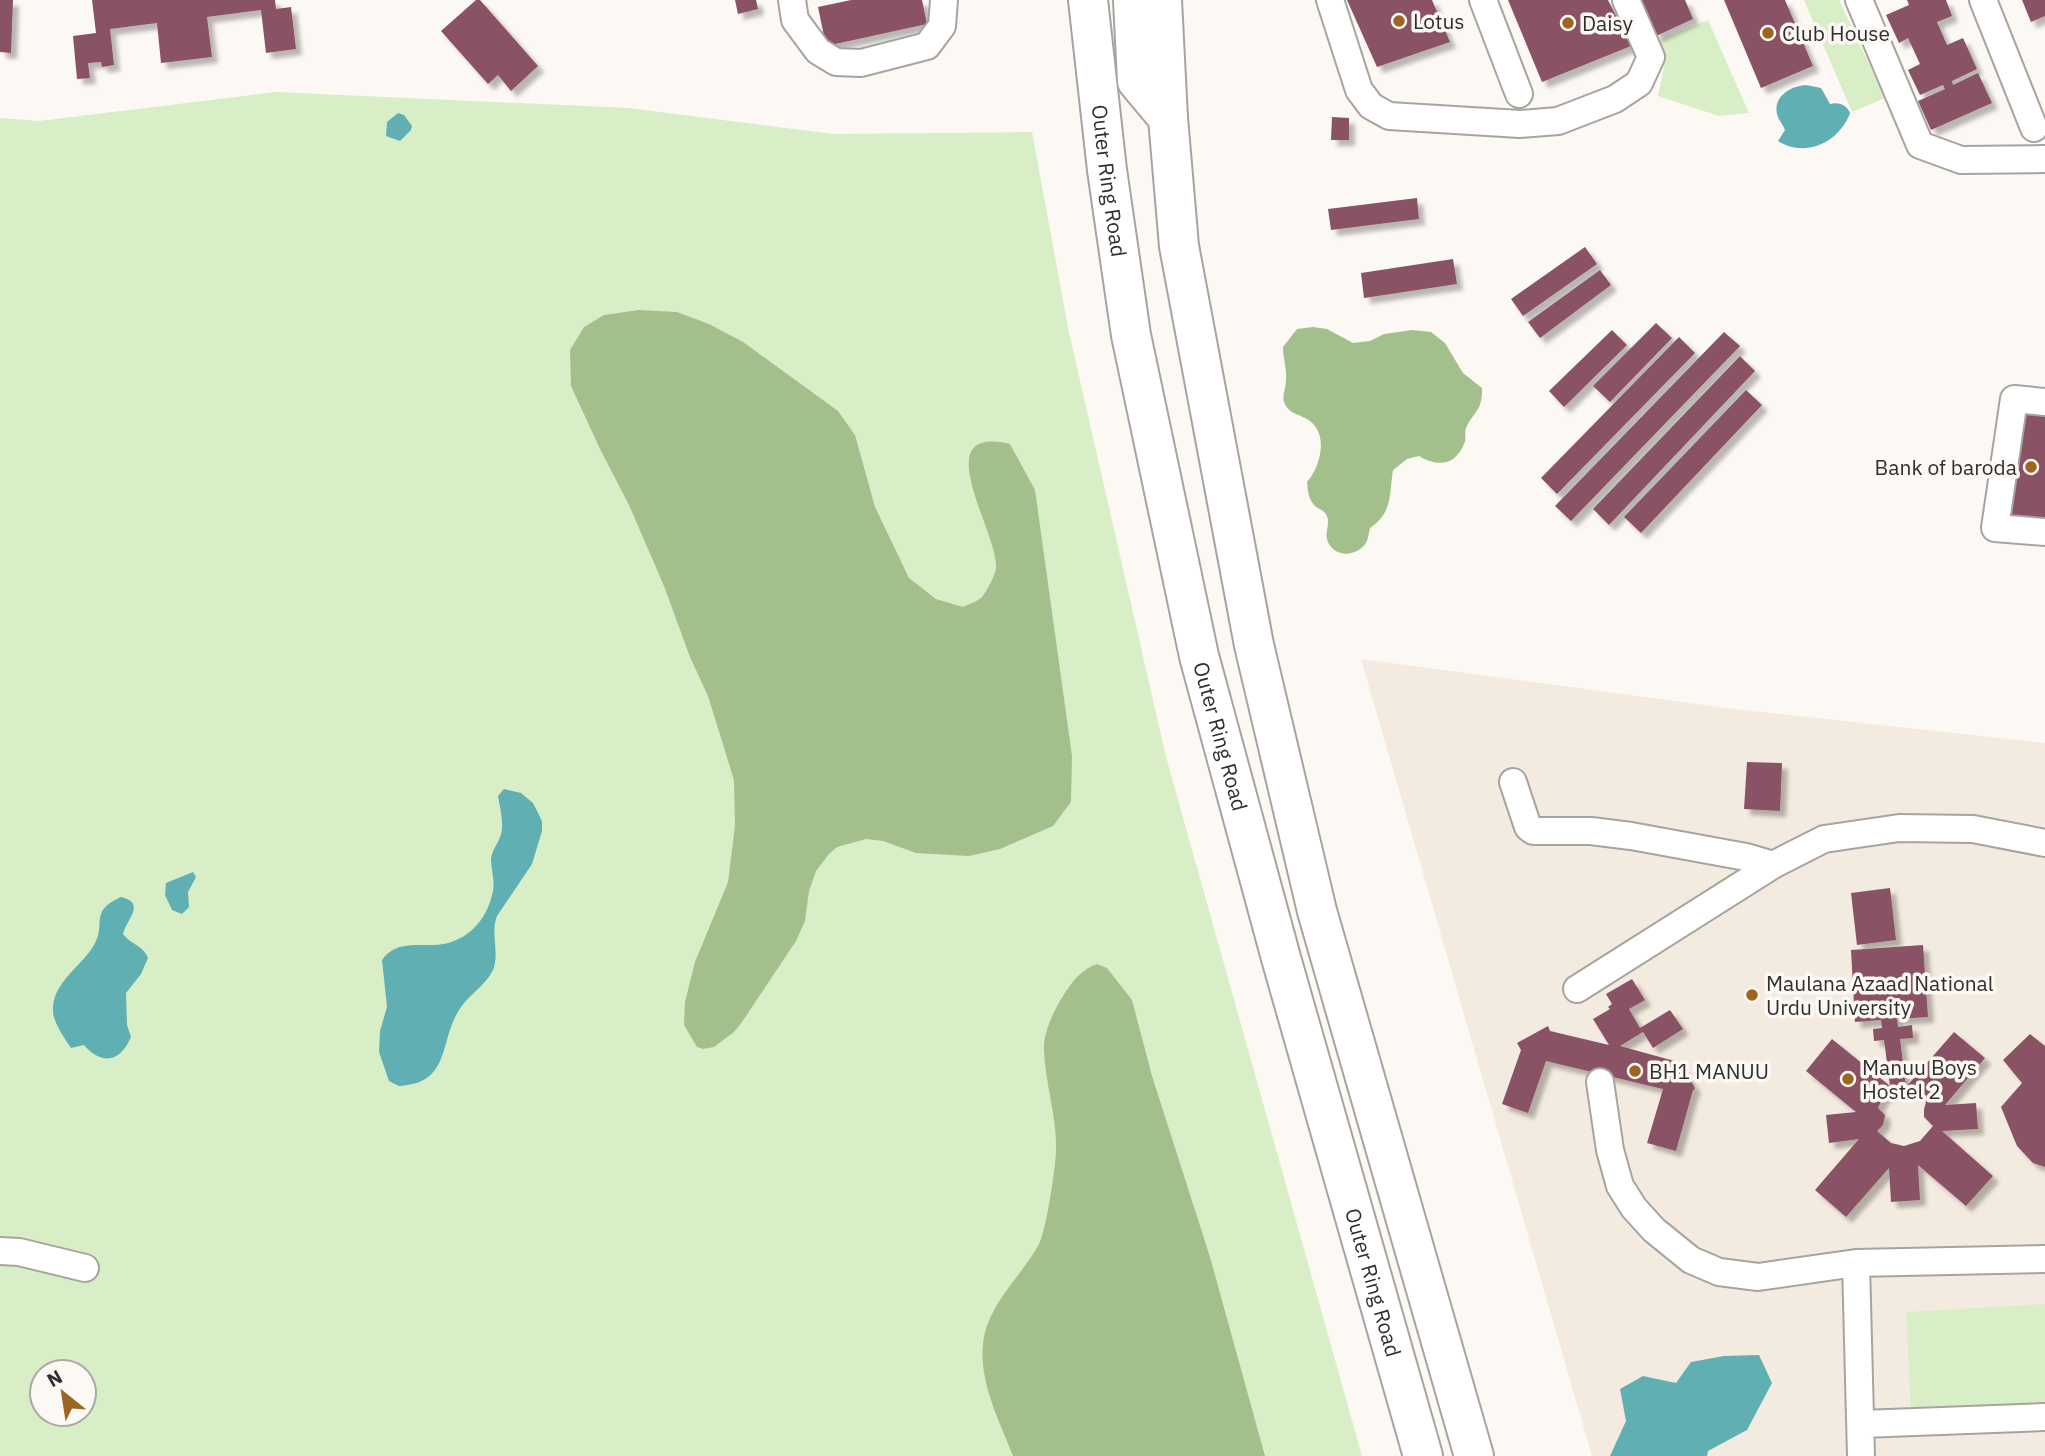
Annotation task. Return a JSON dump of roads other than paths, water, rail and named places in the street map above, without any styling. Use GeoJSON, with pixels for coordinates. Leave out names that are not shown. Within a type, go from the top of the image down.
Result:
{"type":"FeatureCollection","features":[{"type":"Feature","properties":{"kind":"highway","name":"Outer Ring Road"},"geometry":{"type":"LineString","coordinates":[[1088,0],[1105,152],[1131,335],[1199,656],[1281,958],[1423,1456]]}},
{"type":"Feature","properties":{"kind":"highway"},"geometry":{"type":"LineString","coordinates":[[1110,0],[1124,50],[1137,82],[1168,118]]}},
{"type":"Feature","properties":{"kind":"highway"},"geometry":{"type":"LineString","coordinates":[[1105,152],[1133,0]]}},
{"type":"Feature","properties":{"kind":"highway"},"geometry":{"type":"LineString","coordinates":[[1162,0],[1168,118],[1180,246],[1254,645],[1317,911],[1474,1456]]}},
{"type":"Feature","properties":{"kind":"street"},"geometry":{"type":"LineString","coordinates":[[792,0],[794,20],[818,51],[836,62],[861,63],[927,46],[942,26],[944,0]]}},
{"type":"Feature","properties":{"kind":"street"},"geometry":{"type":"LineString","coordinates":[[1329,0],[1359,90],[1371,106],[1389,116],[1520,124],[1558,121],[1615,99],[1639,83],[1651,57],[1626,0]]}},
{"type":"Feature","properties":{"kind":"street"},"geometry":{"type":"LineString","coordinates":[[1483,0],[1519,94]]}},
{"type":"Feature","properties":{"kind":"street"},"geometry":{"type":"LineString","coordinates":[[1859,0],[1920,145],[1961,160],[2045,159]]}},
{"type":"Feature","properties":{"kind":"street"},"geometry":{"type":"LineString","coordinates":[[1983,0],[2034,128]]}},
{"type":"Feature","properties":{"kind":"street"},"geometry":{"type":"LineString","coordinates":[[2045,402],[2014,399],[1995,528],[2045,532]]}},
{"type":"Feature","properties":{"kind":"street"},"geometry":{"type":"LineString","coordinates":[[1513,782],[1528,827],[1533,831],[1591,831],[1631,836],[1746,857],[1773,865]]}},
{"type":"Feature","properties":{"kind":"street"},"geometry":{"type":"LineString","coordinates":[[1577,989],[1773,865],[1824,839],[1899,828],[1973,829],[2045,843]]}},
{"type":"Feature","properties":{"kind":"street"},"geometry":{"type":"LineString","coordinates":[[1600,1082],[1610,1150],[1620,1186],[1634,1208],[1654,1230],[1690,1260],[1719,1272],[1758,1277],[1856,1263],[2045,1259]]}},
{"type":"Feature","properties":{"kind":"street"},"geometry":{"type":"LineString","coordinates":[[0,1251],[19,1252],[85,1268]]}},
{"type":"Feature","properties":{"kind":"street"},"geometry":{"type":"LineString","coordinates":[[1856,1263],[1861,1456]]}},
{"type":"Feature","properties":{"kind":"street"},"geometry":{"type":"LineString","coordinates":[[1861,1424],[2045,1417]]}},
{"type":"Feature","properties":{"kind":"water"},"geometry":{"type":"Polygon","coordinates":[[[1806,85],[1821,88],[1830,104],[1842,104],[1850,113],[1845,124],[1830,140],[1810,148],[1788,146],[1778,141],[1785,130],[1776,108],[1784,93],[1806,85]]]}},
{"type":"Feature","properties":{"kind":"water"},"geometry":{"type":"Polygon","coordinates":[[[398,113],[404,115],[412,126],[400,141],[386,136],[387,122],[398,113]]]}},
{"type":"Feature","properties":{"kind":"water"},"geometry":{"type":"Polygon","coordinates":[[[504,789],[521,793],[533,803],[542,821],[542,831],[532,864],[497,916],[493,970],[454,1019],[436,1068],[428,1077],[416,1083],[399,1086],[389,1081],[379,1052],[380,1031],[387,1007],[382,960],[392,950],[403,946],[453,941],[463,937],[479,922],[493,891],[491,859],[502,830],[498,796],[504,789]]]}},
{"type":"Feature","properties":{"kind":"water"},"geometry":{"type":"Polygon","coordinates":[[[193,872],[196,877],[188,892],[189,907],[182,914],[172,910],[165,895],[166,883],[193,872]]]}},
{"type":"Feature","properties":{"kind":"water"},"geometry":{"type":"Polygon","coordinates":[[[121,897],[133,903],[134,908],[123,934],[143,950],[148,958],[141,974],[126,993],[127,1025],[131,1037],[127,1046],[116,1056],[103,1058],[84,1045],[71,1048],[56,1024],[53,1014],[54,999],[63,982],[94,945],[98,937],[101,913],[111,902],[121,897]]]}},
{"type":"Feature","properties":{"kind":"water"},"geometry":{"type":"Polygon","coordinates":[[[1759,1355],[1772,1383],[1747,1430],[1708,1451],[1707,1456],[1610,1456],[1626,1421],[1620,1389],[1643,1376],[1676,1383],[1691,1362],[1724,1356],[1759,1355]]]}},
{"type":"Feature","properties":{"kind":"place","name":"Lotus"},"geometry":{"type":"Point","coordinates":[1399,21]}},
{"type":"Feature","properties":{"kind":"place","name":"Daisy"},"geometry":{"type":"Point","coordinates":[1568,23]}},
{"type":"Feature","properties":{"kind":"place","name":"Club House"},"geometry":{"type":"Point","coordinates":[1768,33]}},
{"type":"Feature","properties":{"kind":"place","name":"Bank of baroda"},"geometry":{"type":"Point","coordinates":[2031,467]}},
{"type":"Feature","properties":{"kind":"place","name":"Maulana Azaad National Urdu University"},"geometry":{"type":"Point","coordinates":[1752,995]}},
{"type":"Feature","properties":{"kind":"place","name":"BH1 MANUU"},"geometry":{"type":"Point","coordinates":[1635,1071]}},
{"type":"Feature","properties":{"kind":"place","name":"Manuu Boys Hostel 2"},"geometry":{"type":"Point","coordinates":[1848,1079]}}]}
